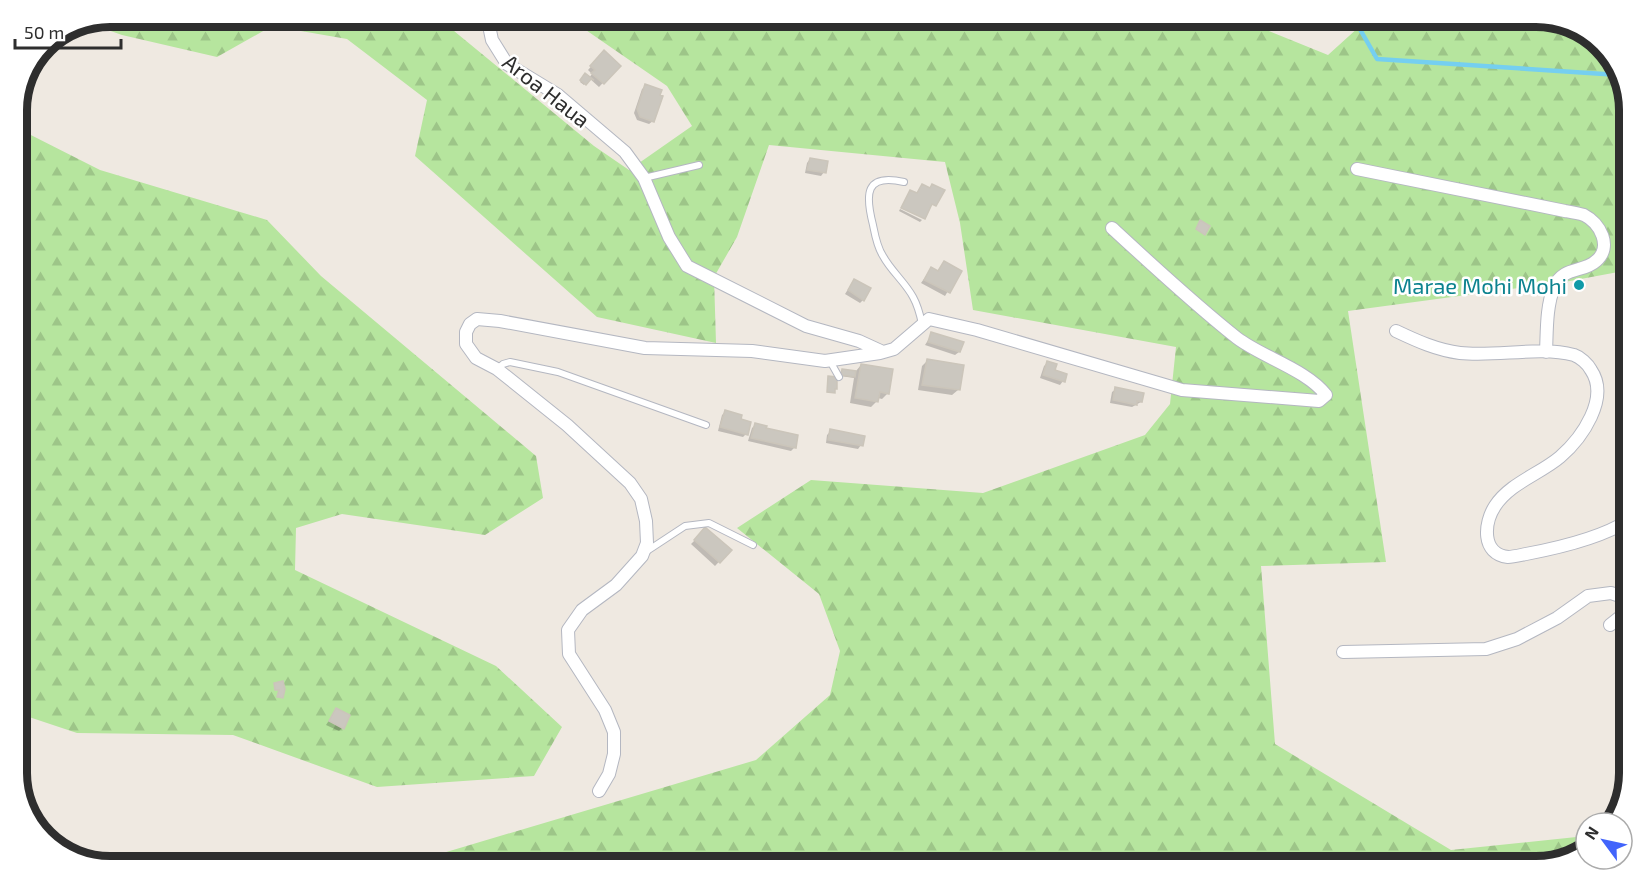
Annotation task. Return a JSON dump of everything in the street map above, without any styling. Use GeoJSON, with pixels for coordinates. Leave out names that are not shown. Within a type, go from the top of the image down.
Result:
{"type":"FeatureCollection","features":[{"type":"Feature","properties":{"kind":"street","name":"Aroa Haua"},"geometry":{"type":"LineString","coordinates":[[488,27],[492,39],[507,64],[558,95],[625,152],[644,178],[669,237],[687,266],[806,326],[859,341],[884,352]]}},
{"type":"Feature","properties":{"kind":"street"},"geometry":{"type":"LineString","coordinates":[[1357,169],[1584,215],[1595,224],[1601,231],[1604,242],[1601,254],[1596,262],[1564,274],[1554,286],[1548,311],[1546,352]]}},
{"type":"Feature","properties":{"kind":"street"},"geometry":{"type":"LineString","coordinates":[[599,791],[609,774],[614,754],[614,732],[605,710],[569,654],[568,630],[582,610],[616,585],[643,554],[647,543],[646,522],[641,499],[630,483],[567,425],[496,369],[476,358],[466,344],[468,327],[477,319],[500,321],[645,348],[730,349],[805,360],[830,361],[894,349],[929,319],[1182,390],[1319,401],[1326,395],[1309,380],[1239,339],[1112,228]]}},
{"type":"Feature","properties":{"kind":"street"},"geometry":{"type":"LineString","coordinates":[[1396,331],[1430,346],[1459,353],[1546,352],[1576,356],[1591,369],[1598,392],[1596,407],[1573,444],[1560,457],[1507,491],[1488,519],[1486,538],[1490,546],[1499,554],[1509,557],[1613,531],[1619,527]]}},
{"type":"Feature","properties":{"kind":"street"},"geometry":{"type":"LineString","coordinates":[[1343,652],[1486,649],[1517,639],[1547,624],[1588,596],[1611,593],[1619,596]]}},
{"type":"Feature","properties":{"kind":"street"},"geometry":{"type":"LineString","coordinates":[[1610,625],[1619,618]]}},
{"type":"Feature","properties":{"kind":"lane"},"geometry":{"type":"LineString","coordinates":[[644,178],[699,165]]}},
{"type":"Feature","properties":{"kind":"lane"},"geometry":{"type":"LineString","coordinates":[[904,182],[880,180],[873,185],[868,194],[868,204],[882,254],[913,296],[922,324]]}},
{"type":"Feature","properties":{"kind":"lane"},"geometry":{"type":"LineString","coordinates":[[830,361],[839,377]]}},
{"type":"Feature","properties":{"kind":"lane"},"geometry":{"type":"LineString","coordinates":[[496,369],[510,362],[558,372],[706,424]]}},
{"type":"Feature","properties":{"kind":"lane"},"geometry":{"type":"LineString","coordinates":[[643,554],[686,526],[709,522],[753,545]]}},
{"type":"Feature","properties":{"kind":"green space"},"geometry":{"type":"Polygon","coordinates":[[[270,27],[217,57],[122,35],[102,28],[270,27]]]}},
{"type":"Feature","properties":{"kind":"green space"},"geometry":{"type":"Polygon","coordinates":[[[278,27],[449,27],[594,146],[629,170],[692,126],[667,86],[581,27],[1259,27],[1328,55],[1359,27],[1536,27],[1563,31],[1582,41],[1605,64],[1615,83],[1619,104],[1619,272],[1570,281],[1348,311],[1386,562],[1261,566],[1275,744],[1451,850],[1574,837],[1574,846],[1563,852],[1536,856],[290,856],[443,853],[756,760],[830,695],[840,651],[819,594],[737,528],[811,480],[983,493],[1145,435],[1170,404],[1176,347],[973,310],[960,223],[945,162],[769,145],[737,237],[714,277],[716,343],[597,317],[415,156],[427,100],[347,39],[278,27]]]}},
{"type":"Feature","properties":{"kind":"green space"},"geometry":{"type":"Polygon","coordinates":[[[27,133],[100,170],[267,220],[321,276],[536,456],[543,498],[485,535],[342,514],[296,528],[295,570],[496,666],[562,727],[534,776],[377,787],[233,735],[77,733],[27,716],[27,133]]]}},
{"type":"Feature","properties":{"kind":"building"},"geometry":{"type":"Polygon","coordinates":[[[604,50],[621,66],[604,84],[591,73],[595,70],[590,66],[604,50]]]}},
{"type":"Feature","properties":{"kind":"building"},"geometry":{"type":"Polygon","coordinates":[[[585,73],[594,80],[591,79],[586,85],[580,80],[585,73]]]}},
{"type":"Feature","properties":{"kind":"building"},"geometry":{"type":"Polygon","coordinates":[[[645,84],[662,90],[660,95],[663,96],[654,122],[640,117],[637,109],[645,84]]]}},
{"type":"Feature","properties":{"kind":"building"},"geometry":{"type":"Polygon","coordinates":[[[810,158],[828,161],[826,173],[807,170],[810,158]]]}},
{"type":"Feature","properties":{"kind":"building"},"geometry":{"type":"Polygon","coordinates":[[[922,184],[930,188],[932,184],[945,190],[936,206],[932,204],[925,219],[901,208],[910,190],[917,193],[922,184]]]}},
{"type":"Feature","properties":{"kind":"building"},"geometry":{"type":"Polygon","coordinates":[[[1200,220],[1210,226],[1205,235],[1196,229],[1200,220]]]}},
{"type":"Feature","properties":{"kind":"building"},"geometry":{"type":"Polygon","coordinates":[[[944,261],[962,271],[950,293],[924,280],[931,267],[938,271],[944,261]]]}},
{"type":"Feature","properties":{"kind":"building"},"geometry":{"type":"Polygon","coordinates":[[[854,279],[871,288],[864,301],[848,290],[854,279]]]}},
{"type":"Feature","properties":{"kind":"building"},"geometry":{"type":"Polygon","coordinates":[[[931,332],[964,342],[960,352],[928,342],[931,332]]]}},
{"type":"Feature","properties":{"kind":"building"},"geometry":{"type":"Polygon","coordinates":[[[927,359],[964,365],[960,390],[922,385],[927,359]]]}},
{"type":"Feature","properties":{"kind":"building"},"geometry":{"type":"Polygon","coordinates":[[[1047,361],[1057,364],[1055,370],[1067,374],[1065,382],[1043,375],[1047,361]]]}},
{"type":"Feature","properties":{"kind":"building"},"geometry":{"type":"Polygon","coordinates":[[[861,364],[893,369],[889,394],[880,392],[878,402],[855,398],[861,364]]]}},
{"type":"Feature","properties":{"kind":"building"},"geometry":{"type":"Polygon","coordinates":[[[842,369],[856,371],[855,377],[841,375],[842,369]]]}},
{"type":"Feature","properties":{"kind":"building"},"geometry":{"type":"Polygon","coordinates":[[[828,376],[837,377],[835,393],[827,392],[828,376]]]}},
{"type":"Feature","properties":{"kind":"building"},"geometry":{"type":"Polygon","coordinates":[[[1115,387],[1144,393],[1142,402],[1137,401],[1137,405],[1113,400],[1115,387]]]}},
{"type":"Feature","properties":{"kind":"building"},"geometry":{"type":"Polygon","coordinates":[[[725,410],[742,415],[741,419],[751,422],[748,435],[720,427],[725,410]]]}},
{"type":"Feature","properties":{"kind":"building"},"geometry":{"type":"Polygon","coordinates":[[[755,423],[767,426],[766,428],[798,435],[796,448],[751,438],[755,423]]]}},
{"type":"Feature","properties":{"kind":"building"},"geometry":{"type":"Polygon","coordinates":[[[830,429],[865,436],[863,446],[828,440],[830,429]]]}},
{"type":"Feature","properties":{"kind":"building"},"geometry":{"type":"Polygon","coordinates":[[[705,527],[732,550],[720,563],[694,540],[705,527]]]}},
{"type":"Feature","properties":{"kind":"building"},"geometry":{"type":"Polygon","coordinates":[[[283,681],[285,689],[283,698],[277,697],[279,690],[275,690],[274,683],[283,681]]]}},
{"type":"Feature","properties":{"kind":"building"},"geometry":{"type":"Polygon","coordinates":[[[336,708],[350,715],[344,729],[329,721],[336,708]]]}},
{"type":"Feature","properties":{"kind":"waterway"},"geometry":{"type":"LineString","coordinates":[[1359,27],[1377,59],[1611,74]]}},
{"type":"Feature","properties":{"kind":"place","name":"Marae Mohi Mohi"},"geometry":{"type":"Point","coordinates":[1579,285]}}]}
